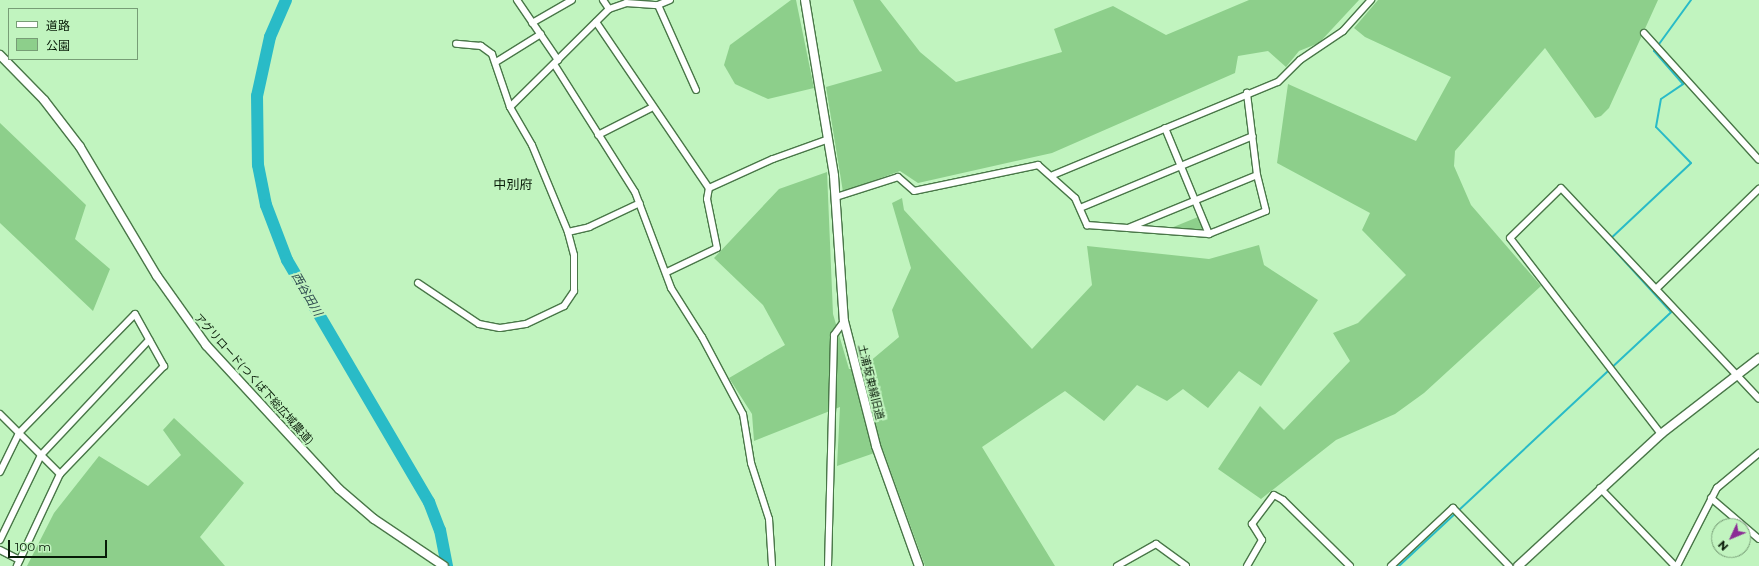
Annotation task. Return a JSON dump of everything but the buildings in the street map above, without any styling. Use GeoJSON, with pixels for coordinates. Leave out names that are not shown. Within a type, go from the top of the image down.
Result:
{"type":"FeatureCollection","features":[{"type":"Feature","properties":{"kind":"street"},"geometry":{"type":"LineString","coordinates":[[517,0],[541,34],[598,135],[640,203],[652,245],[667,272],[671,288],[702,337],[743,414],[751,463],[769,519],[772,566]]}},
{"type":"Feature","properties":{"kind":"street"},"geometry":{"type":"LineString","coordinates":[[603,0],[609,9]]}},
{"type":"Feature","properties":{"kind":"street"},"geometry":{"type":"LineString","coordinates":[[510,107],[609,9],[637,1],[658,5],[670,0]]}},
{"type":"Feature","properties":{"kind":"street","name":"土浦坂東線旧道"},"geometry":{"type":"LineString","coordinates":[[806,0],[829,139],[836,197],[844,321],[876,446],[919,566]]}},
{"type":"Feature","properties":{"kind":"street"},"geometry":{"type":"LineString","coordinates":[[1053,175],[1283,79],[1300,60],[1343,31],[1371,0]]}},
{"type":"Feature","properties":{"kind":"street"},"geometry":{"type":"LineString","coordinates":[[532,23],[569,1]]}},
{"type":"Feature","properties":{"kind":"street"},"geometry":{"type":"LineString","coordinates":[[658,5],[696,90]]}},
{"type":"Feature","properties":{"kind":"street"},"geometry":{"type":"LineString","coordinates":[[596,22],[651,108],[709,188],[707,199],[717,248],[667,272]]}},
{"type":"Feature","properties":{"kind":"street"},"geometry":{"type":"LineString","coordinates":[[1644,33],[1759,160]]}},
{"type":"Feature","properties":{"kind":"street"},"geometry":{"type":"LineString","coordinates":[[496,62],[541,34]]}},
{"type":"Feature","properties":{"kind":"street"},"geometry":{"type":"LineString","coordinates":[[418,283],[478,324],[500,328],[526,324],[564,306],[572,297],[574,256],[568,232],[532,145],[510,107],[496,62],[487,48],[456,44]]}},
{"type":"Feature","properties":{"kind":"street","name":"アグリロード(つくば下総広域農道)"},"geometry":{"type":"LineString","coordinates":[[0,56],[44,100],[80,146],[157,276],[206,345],[339,489],[374,519],[441,564]]}},
{"type":"Feature","properties":{"kind":"street"},"geometry":{"type":"LineString","coordinates":[[836,197],[898,177],[914,191],[1033,164],[1053,175],[1080,208],[1087,225],[1209,234],[1266,211],[1257,175],[1248,93]]}},
{"type":"Feature","properties":{"kind":"street"},"geometry":{"type":"LineString","coordinates":[[598,135],[651,108]]}},
{"type":"Feature","properties":{"kind":"street"},"geometry":{"type":"LineString","coordinates":[[1165,128],[1209,234]]}},
{"type":"Feature","properties":{"kind":"street"},"geometry":{"type":"LineString","coordinates":[[1080,208],[1253,136]]}},
{"type":"Feature","properties":{"kind":"street"},"geometry":{"type":"LineString","coordinates":[[709,188],[773,159],[829,139]]}},
{"type":"Feature","properties":{"kind":"street"},"geometry":{"type":"LineString","coordinates":[[1126,229],[1257,175]]}},
{"type":"Feature","properties":{"kind":"street"},"geometry":{"type":"LineString","coordinates":[[1661,434],[1510,238],[1561,188],[1759,400]]}},
{"type":"Feature","properties":{"kind":"street"},"geometry":{"type":"LineString","coordinates":[[1656,289],[1759,189]]}},
{"type":"Feature","properties":{"kind":"street"},"geometry":{"type":"LineString","coordinates":[[568,232],[589,227],[640,203]]}},
{"type":"Feature","properties":{"kind":"street"},"geometry":{"type":"LineString","coordinates":[[0,472],[19,434],[135,314],[164,366],[60,474],[19,563],[0,550]]}},
{"type":"Feature","properties":{"kind":"street"},"geometry":{"type":"LineString","coordinates":[[828,566],[834,335],[844,321]]}},
{"type":"Feature","properties":{"kind":"street"},"geometry":{"type":"LineString","coordinates":[[0,540],[41,455],[149,340]]}},
{"type":"Feature","properties":{"kind":"street"},"geometry":{"type":"LineString","coordinates":[[1518,566],[1600,488],[1661,434],[1759,358]]}},
{"type":"Feature","properties":{"kind":"street"},"geometry":{"type":"LineString","coordinates":[[0,414],[60,474]]}},
{"type":"Feature","properties":{"kind":"street"},"geometry":{"type":"LineString","coordinates":[[1600,488],[1676,566],[1717,488],[1759,452]]}},
{"type":"Feature","properties":{"kind":"street"},"geometry":{"type":"LineString","coordinates":[[1247,566],[1262,540],[1252,524],[1274,495],[1283,500],[1350,566]]}},
{"type":"Feature","properties":{"kind":"street"},"geometry":{"type":"LineString","coordinates":[[1711,498],[1759,540]]}},
{"type":"Feature","properties":{"kind":"street"},"geometry":{"type":"LineString","coordinates":[[1391,566],[1453,508],[1509,566]]}},
{"type":"Feature","properties":{"kind":"street"},"geometry":{"type":"LineString","coordinates":[[1117,566],[1156,544],[1186,566]]}},
{"type":"Feature","properties":{"kind":"green space"},"geometry":{"type":"Polygon","coordinates":[[[791,0],[796,0],[814,88],[768,99],[735,84],[724,65],[730,45],[791,0]]]}},
{"type":"Feature","properties":{"kind":"green space"},"geometry":{"type":"Polygon","coordinates":[[[853,0],[880,0],[920,52],[956,82],[1062,52],[1054,29],[1113,6],[1166,35],[1249,0],[1359,0],[1319,43],[1299,51],[1286,67],[1268,51],[1238,56],[1235,73],[1052,153],[918,183],[900,171],[843,192],[826,87],[882,71],[853,0]]]}},
{"type":"Feature","properties":{"kind":"green space"},"geometry":{"type":"Polygon","coordinates":[[[1378,0],[1658,0],[1609,108],[1601,116],[1595,118],[1545,48],[1455,151],[1454,166],[1471,205],[1541,286],[1424,393],[1395,414],[1336,440],[1261,499],[1218,469],[1260,406],[1284,430],[1350,361],[1333,333],[1358,323],[1406,275],[1362,230],[1370,213],[1277,163],[1288,84],[1416,141],[1451,77],[1365,37],[1354,28],[1378,0]]]}},
{"type":"Feature","properties":{"kind":"green space"},"geometry":{"type":"Polygon","coordinates":[[[0,123],[86,205],[75,239],[110,269],[93,311],[0,223],[0,123]]]}},
{"type":"Feature","properties":{"kind":"green space"},"geometry":{"type":"Polygon","coordinates":[[[827,172],[833,314],[849,369],[862,368],[899,337],[892,310],[911,268],[892,203],[902,198],[904,210],[1032,349],[1092,285],[1087,246],[1209,259],[1259,245],[1264,265],[1318,300],[1261,386],[1239,371],[1208,408],[1183,389],[1167,401],[1137,385],[1104,421],[1065,391],[982,447],[1055,566],[925,566],[883,450],[837,466],[840,407],[754,441],[752,414],[729,378],[785,345],[763,305],[714,258],[779,189],[827,172]]]}},
{"type":"Feature","properties":{"kind":"green space"},"geometry":{"type":"Polygon","coordinates":[[[1198,217],[1204,231],[1171,228],[1198,217]]]}},
{"type":"Feature","properties":{"kind":"green space"},"geometry":{"type":"Polygon","coordinates":[[[174,418],[244,483],[200,537],[225,566],[27,566],[54,513],[99,456],[148,486],[181,455],[163,430],[174,418]]]}},
{"type":"Feature","properties":{"kind":"waterway","name":"西谷田川"},"geometry":{"type":"LineString","coordinates":[[286,0],[270,37],[257,96],[258,165],[266,205],[287,260],[429,502],[440,530],[447,566]]}},
{"type":"Feature","properties":{"kind":"waterway"},"geometry":{"type":"LineString","coordinates":[[1399,566],[1671,312],[1607,242],[1691,163],[1656,127],[1661,99],[1683,84],[1654,51],[1691,0]]}},
{"type":"Feature","properties":{"kind":"district","name":"中別府"},"geometry":{"type":"Point","coordinates":[513,184]}}]}
